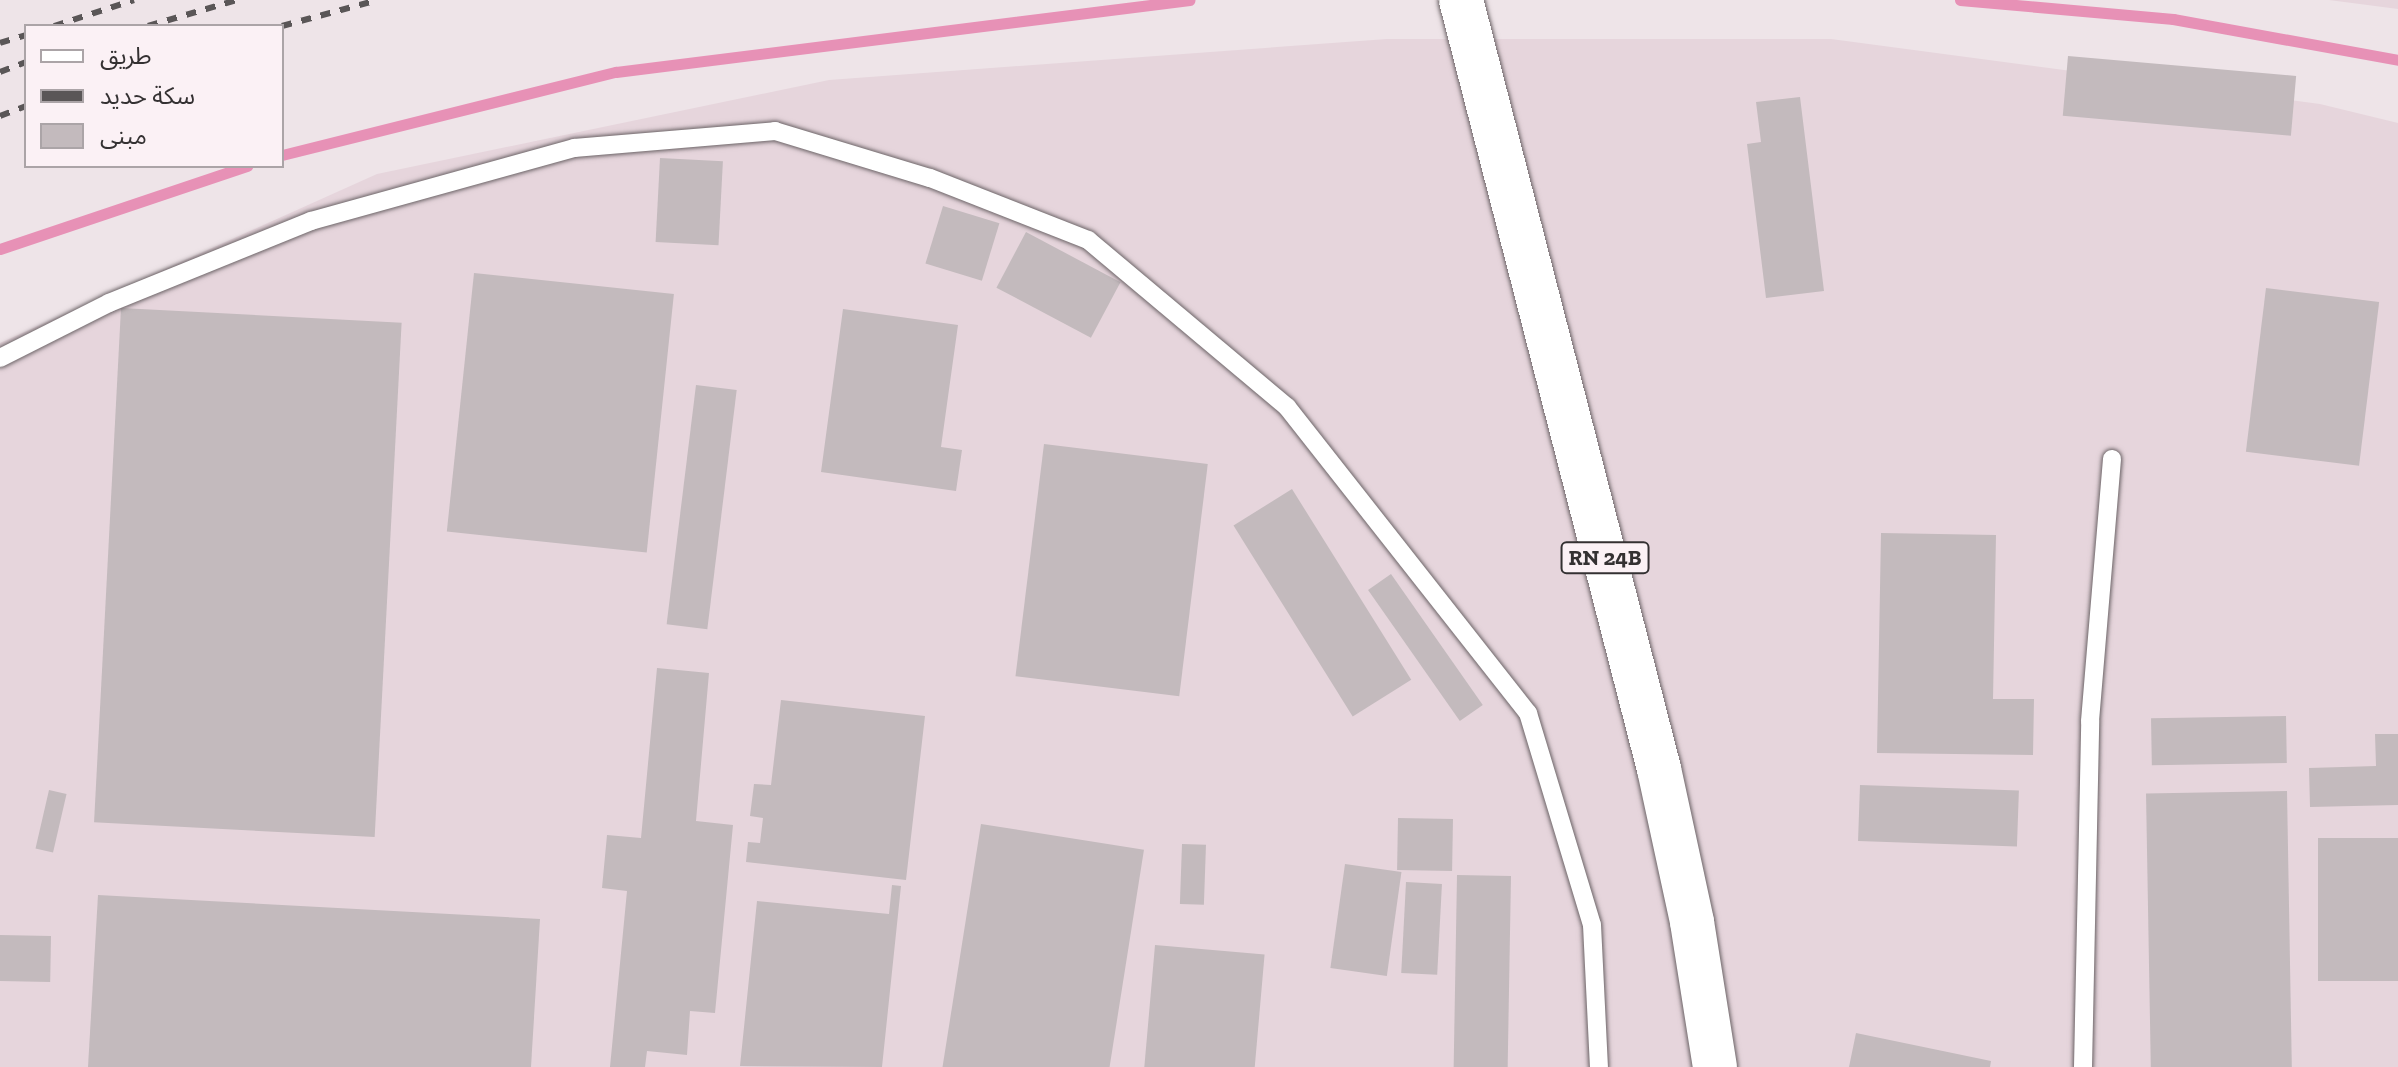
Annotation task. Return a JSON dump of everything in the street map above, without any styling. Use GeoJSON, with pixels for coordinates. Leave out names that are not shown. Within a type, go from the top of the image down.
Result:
{"type":"FeatureCollection","features":[{"type":"Feature","properties":{"kind":"main road","name":"RN 24B"},"geometry":{"type":"LineString","coordinates":[[1461,0],[1659,769],[1692,922],[1715,1067]]}},
{"type":"Feature","properties":{"kind":"lane"},"geometry":{"type":"LineString","coordinates":[[0,358],[109,303],[311,221],[574,148],[775,131],[930,178],[1088,240],[1287,407],[1528,713],[1592,925],[1599,1067]]}},
{"type":"Feature","properties":{"kind":"lane"},"geometry":{"type":"LineString","coordinates":[[2083,1067],[2090,721],[2112,459]]}},
{"type":"Feature","properties":{"kind":"shaded area"},"geometry":{"type":"Polygon","coordinates":[[[2329,0],[2398,0],[2398,9],[2329,0]]]}},
{"type":"Feature","properties":{"kind":"shaded area"},"geometry":{"type":"Polygon","coordinates":[[[1387,39],[1831,39],[2320,104],[2398,123],[2398,1067],[0,1067],[0,343],[377,174],[829,80],[1387,39]]]}},
{"type":"Feature","properties":{"kind":"building"},"geometry":{"type":"Polygon","coordinates":[[[2068,56],[2296,76],[2291,136],[2063,116],[2068,56]]]}},
{"type":"Feature","properties":{"kind":"building"},"geometry":{"type":"Polygon","coordinates":[[[1800,97],[1824,291],[1766,298],[1747,144],[1761,142],[1756,102],[1800,97]]]}},
{"type":"Feature","properties":{"kind":"building"},"geometry":{"type":"Polygon","coordinates":[[[660,158],[723,161],[719,245],[656,242],[660,158]]]}},
{"type":"Feature","properties":{"kind":"building"},"geometry":{"type":"Polygon","coordinates":[[[943,206],[999,223],[982,281],[925,263],[943,206]]]}},
{"type":"Feature","properties":{"kind":"building"},"geometry":{"type":"Polygon","coordinates":[[[1026,232],[1120,282],[1091,338],[996,288],[1026,232]]]}},
{"type":"Feature","properties":{"kind":"building"},"geometry":{"type":"Polygon","coordinates":[[[474,273],[674,294],[647,553],[447,532],[474,273]]]}},
{"type":"Feature","properties":{"kind":"building"},"geometry":{"type":"Polygon","coordinates":[[[2266,288],[2379,302],[2359,466],[2246,452],[2266,288]]]}},
{"type":"Feature","properties":{"kind":"building"},"geometry":{"type":"Polygon","coordinates":[[[121,308],[402,323],[375,837],[94,822],[121,308]]]}},
{"type":"Feature","properties":{"kind":"building"},"geometry":{"type":"Polygon","coordinates":[[[843,309],[958,325],[941,447],[962,450],[956,491],[821,472],[843,309]]]}},
{"type":"Feature","properties":{"kind":"building"},"geometry":{"type":"Polygon","coordinates":[[[696,385],[737,390],[707,629],[667,624],[696,385]]]}},
{"type":"Feature","properties":{"kind":"building"},"geometry":{"type":"Polygon","coordinates":[[[1044,444],[1208,464],[1179,696],[1015,676],[1044,444]]]}},
{"type":"Feature","properties":{"kind":"building"},"geometry":{"type":"Polygon","coordinates":[[[1292,489],[1411,680],[1353,716],[1233,526],[1292,489]]]}},
{"type":"Feature","properties":{"kind":"building"},"geometry":{"type":"Polygon","coordinates":[[[1881,533],[1996,535],[1993,699],[2034,699],[2033,755],[1877,753],[1881,533]]]}},
{"type":"Feature","properties":{"kind":"building"},"geometry":{"type":"Polygon","coordinates":[[[1391,574],[1483,705],[1460,721],[1368,590],[1391,574]]]}},
{"type":"Feature","properties":{"kind":"building"},"geometry":{"type":"Polygon","coordinates":[[[657,668],[709,673],[696,821],[733,825],[715,1013],[690,1011],[687,1055],[647,1051],[645,1067],[610,1067],[627,891],[602,888],[607,835],[641,838],[657,668]]]}},
{"type":"Feature","properties":{"kind":"building"},"geometry":{"type":"Polygon","coordinates":[[[781,700],[925,716],[906,880],[746,862],[748,842],[760,843],[763,818],[750,816],[754,784],[771,785],[781,700]]]}},
{"type":"Feature","properties":{"kind":"building"},"geometry":{"type":"Polygon","coordinates":[[[2286,716],[2287,763],[2152,765],[2151,718],[2286,716]]]}},
{"type":"Feature","properties":{"kind":"building"},"geometry":{"type":"Polygon","coordinates":[[[2375,734],[2398,734],[2398,805],[2310,807],[2309,768],[2376,766],[2375,734]]]}},
{"type":"Feature","properties":{"kind":"building"},"geometry":{"type":"Polygon","coordinates":[[[1860,785],[2019,791],[2017,847],[1858,841],[1860,785]]]}},
{"type":"Feature","properties":{"kind":"building"},"geometry":{"type":"Polygon","coordinates":[[[49,790],[67,794],[53,853],[36,848],[49,790]]]}},
{"type":"Feature","properties":{"kind":"building"},"geometry":{"type":"Polygon","coordinates":[[[2287,791],[2292,1067],[2151,1067],[2146,793],[2287,791]]]}},
{"type":"Feature","properties":{"kind":"building"},"geometry":{"type":"Polygon","coordinates":[[[1398,818],[1453,819],[1452,871],[1397,870],[1398,818]]]}},
{"type":"Feature","properties":{"kind":"building"},"geometry":{"type":"Polygon","coordinates":[[[981,824],[1144,850],[1110,1067],[943,1067],[981,824]]]}},
{"type":"Feature","properties":{"kind":"building"},"geometry":{"type":"Polygon","coordinates":[[[2318,838],[2398,838],[2398,981],[2318,981],[2318,838]]]}},
{"type":"Feature","properties":{"kind":"building"},"geometry":{"type":"Polygon","coordinates":[[[1182,844],[1206,845],[1204,905],[1180,904],[1182,844]]]}},
{"type":"Feature","properties":{"kind":"building"},"geometry":{"type":"Polygon","coordinates":[[[1345,864],[1401,872],[1387,976],[1330,968],[1345,864]]]}},
{"type":"Feature","properties":{"kind":"building"},"geometry":{"type":"Polygon","coordinates":[[[1457,875],[1511,876],[1508,1067],[1454,1067],[1457,875]]]}},
{"type":"Feature","properties":{"kind":"building"},"geometry":{"type":"Polygon","coordinates":[[[1406,882],[1442,884],[1437,975],[1401,973],[1406,882]]]}},
{"type":"Feature","properties":{"kind":"building"},"geometry":{"type":"Polygon","coordinates":[[[892,885],[901,886],[882,1067],[740,1066],[757,901],[889,914],[892,885]]]}},
{"type":"Feature","properties":{"kind":"building"},"geometry":{"type":"Polygon","coordinates":[[[98,895],[540,919],[531,1067],[88,1067],[98,895]]]}},
{"type":"Feature","properties":{"kind":"building"},"geometry":{"type":"Polygon","coordinates":[[[0,935],[51,936],[50,982],[0,981],[0,935]]]}},
{"type":"Feature","properties":{"kind":"building"},"geometry":{"type":"Polygon","coordinates":[[[1155,945],[1265,955],[1255,1067],[1144,1067],[1155,945]]]}},
{"type":"Feature","properties":{"kind":"building"},"geometry":{"type":"Polygon","coordinates":[[[1856,1033],[1991,1061],[1990,1067],[1849,1067],[1856,1033]]]}},
{"type":"Feature","properties":{"kind":"waterway"},"geometry":{"type":"LineString","coordinates":[[284,155],[616,72],[1190,0]]}},
{"type":"Feature","properties":{"kind":"waterway"},"geometry":{"type":"LineString","coordinates":[[1960,0],[2173,19],[2398,60]]}},
{"type":"Feature","properties":{"kind":"waterway"},"geometry":{"type":"LineString","coordinates":[[0,249],[241,168]]}},
{"type":"Feature","properties":{"kind":"railway"},"geometry":{"type":"LineString","coordinates":[[60,24],[134,0]]}},
{"type":"Feature","properties":{"kind":"railway"},"geometry":{"type":"LineString","coordinates":[[155,24],[237,0]]}},
{"type":"Feature","properties":{"kind":"railway"},"geometry":{"type":"LineString","coordinates":[[284,25],[378,0]]}},
{"type":"Feature","properties":{"kind":"railway"},"geometry":{"type":"LineString","coordinates":[[0,43],[24,36]]}},
{"type":"Feature","properties":{"kind":"railway"},"geometry":{"type":"LineString","coordinates":[[0,72],[24,63]]}},
{"type":"Feature","properties":{"kind":"railway"},"geometry":{"type":"LineString","coordinates":[[0,116],[24,107]]}}]}
